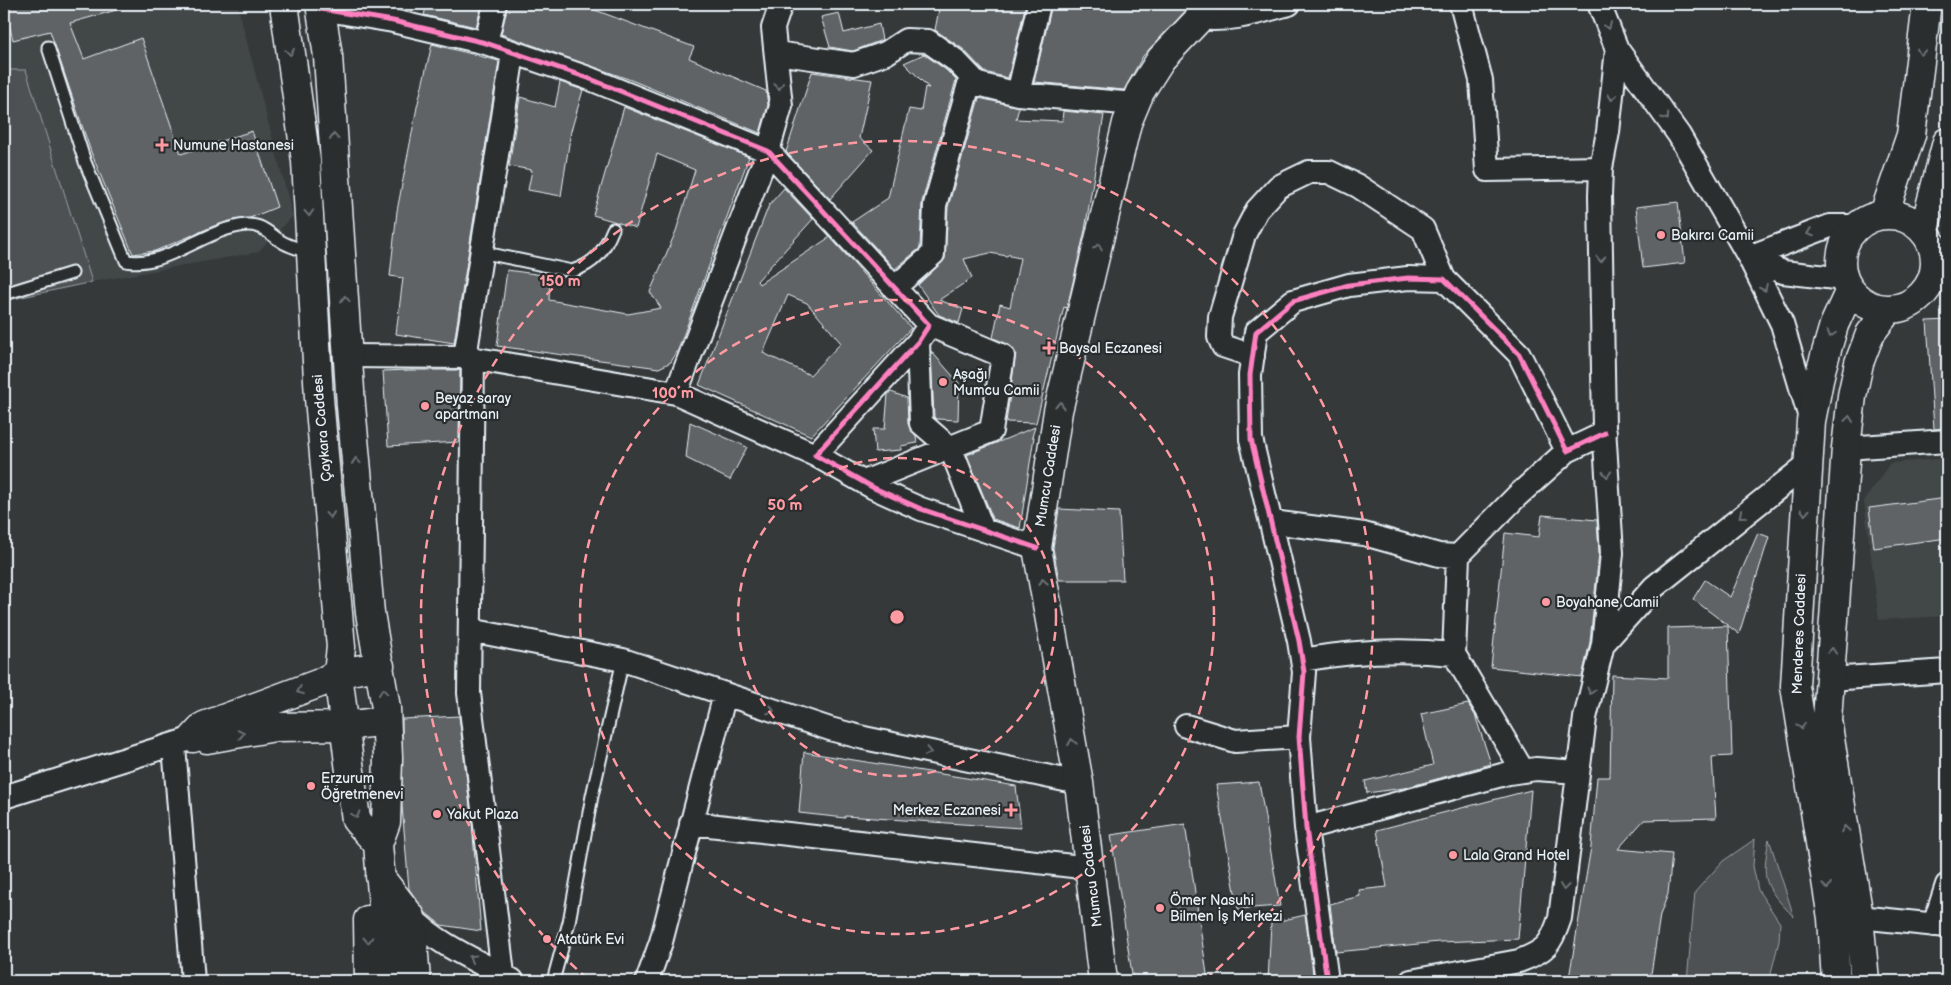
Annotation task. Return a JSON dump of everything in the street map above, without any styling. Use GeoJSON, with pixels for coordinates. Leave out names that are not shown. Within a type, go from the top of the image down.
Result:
{"type":"FeatureCollection","features":[{"type":"Feature","properties":{"kind":"main road","name":"Çaykara Caddesi"},"geometry":{"type":"LineString","coordinates":[[284,4],[306,161],[319,398],[341,647],[338,673],[356,820],[378,844]]}},
{"type":"Feature","properties":{"kind":"main road"},"geometry":{"type":"LineString","coordinates":[[1884,214],[1911,135],[1927,4]]}},
{"type":"Feature","properties":{"kind":"main road"},"geometry":{"type":"LineString","coordinates":[[321,6],[328,56],[334,128],[348,356],[370,613],[380,666],[386,721],[388,758],[386,822],[378,844],[390,981]]}},
{"type":"Feature","properties":{"kind":"main road","name":"Mumcu Caddesi"},"geometry":{"type":"LineString","coordinates":[[1103,981],[1080,783],[1037,548],[1058,410],[1127,123],[1140,92],[1161,59],[1207,11]]}},
{"type":"Feature","properties":{"kind":"main road"},"geometry":{"type":"LineString","coordinates":[[1924,230],[1947,142]]}},
{"type":"Feature","properties":{"kind":"main road"},"geometry":{"type":"LineString","coordinates":[[1884,214],[1898,215],[1912,221],[1924,230],[1942,255],[1927,290],[1917,300],[1904,307],[1889,309],[1874,307],[1861,300],[1847,284],[1841,265],[1842,250],[1848,237],[1857,226],[1870,218],[1884,214]]}},
{"type":"Feature","properties":{"kind":"main road","name":"Menderes Caddesi"},"geometry":{"type":"LineString","coordinates":[[1836,981],[1832,918],[1795,686],[1810,421],[1820,370],[1847,284]]}},
{"type":"Feature","properties":{"kind":"main road"},"geometry":{"type":"LineString","coordinates":[[1865,981],[1860,917],[1827,720],[1846,448],[1852,396],[1859,363],[1870,334],[1889,309]]}},
{"type":"Feature","properties":{"kind":"main road"},"geometry":{"type":"LineString","coordinates":[[183,742],[204,726],[320,683],[338,673],[380,666]]}},
{"type":"Feature","properties":{"kind":"main road"},"geometry":{"type":"LineString","coordinates":[[183,742],[210,740],[275,727],[344,726],[386,721]]}},
{"type":"Feature","properties":{"kind":"main road"},"geometry":{"type":"LineString","coordinates":[[381,876],[411,917],[416,981]]}},
{"type":"Feature","properties":{"kind":"main road"},"geometry":{"type":"LineString","coordinates":[[369,981],[367,928],[373,890],[381,876]]}},
{"type":"Feature","properties":{"kind":"street"},"geometry":{"type":"LineString","coordinates":[[486,44],[495,4]]}},
{"type":"Feature","properties":{"kind":"street"},"geometry":{"type":"LineString","coordinates":[[676,393],[768,151],[781,106],[773,28],[781,4]]}},
{"type":"Feature","properties":{"kind":"street"},"geometry":{"type":"LineString","coordinates":[[1018,94],[1039,4]]}},
{"type":"Feature","properties":{"kind":"street"},"geometry":{"type":"LineString","coordinates":[[1207,11],[1219,20],[1237,18],[1289,4]]}},
{"type":"Feature","properties":{"kind":"street"},"geometry":{"type":"LineString","coordinates":[[1461,4],[1481,80],[1487,170],[1601,168]]}},
{"type":"Feature","properties":{"kind":"street"},"geometry":{"type":"LineString","coordinates":[[1599,4],[1617,49],[1679,135],[1749,257],[1782,324],[1810,421]]}},
{"type":"Feature","properties":{"kind":"street"},"geometry":{"type":"LineString","coordinates":[[321,6],[393,21],[486,44],[588,78],[768,151],[894,288],[924,333],[921,423],[951,449],[983,530]]}},
{"type":"Feature","properties":{"kind":"street"},"geometry":{"type":"LineString","coordinates":[[776,53],[854,64],[886,53],[906,40],[928,41],[954,60],[978,84],[1018,94],[1135,104]]}},
{"type":"Feature","properties":{"kind":"street"},"geometry":{"type":"LineString","coordinates":[[1411,981],[1519,961],[1534,955],[1552,942],[1560,918],[1585,718],[1603,644],[1612,553],[1604,433],[1601,168],[1608,132],[1617,49]]}},
{"type":"Feature","properties":{"kind":"street"},"geometry":{"type":"LineString","coordinates":[[509,978],[469,693],[469,357],[481,252],[513,54]]}},
{"type":"Feature","properties":{"kind":"street"},"geometry":{"type":"LineString","coordinates":[[894,288],[933,254],[935,205],[970,77]]}},
{"type":"Feature","properties":{"kind":"street"},"geometry":{"type":"LineString","coordinates":[[1252,356],[1223,346],[1219,337],[1220,317],[1244,235],[1257,210],[1278,186],[1310,172],[1329,172],[1358,186],[1423,229],[1444,279],[1519,354],[1567,451]]}},
{"type":"Feature","properties":{"kind":"street"},"geometry":{"type":"LineString","coordinates":[[1749,257],[1830,226],[1857,226]]}},
{"type":"Feature","properties":{"kind":"street"},"geometry":{"type":"LineString","coordinates":[[1749,257],[1783,272],[1847,284]]}},
{"type":"Feature","properties":{"kind":"street"},"geometry":{"type":"LineString","coordinates":[[1327,981],[1306,828],[1299,738],[1304,672],[1252,439],[1250,375],[1256,332],[1293,301],[1348,285],[1408,278],[1444,279]]}},
{"type":"Feature","properties":{"kind":"street"},"geometry":{"type":"LineString","coordinates":[[864,482],[951,449],[991,431],[1003,356],[924,333]]}},
{"type":"Feature","properties":{"kind":"street"},"geometry":{"type":"LineString","coordinates":[[815,455],[924,333]]}},
{"type":"Feature","properties":{"kind":"street"},"geometry":{"type":"LineString","coordinates":[[348,356],[469,357],[676,393],[815,455],[864,482],[921,509],[1037,548]]}},
{"type":"Feature","properties":{"kind":"street"},"geometry":{"type":"LineString","coordinates":[[1523,770],[1454,654],[1458,556],[1518,496],[1567,451],[1604,433]]}},
{"type":"Feature","properties":{"kind":"street"},"geometry":{"type":"LineString","coordinates":[[1846,448],[1947,441]]}},
{"type":"Feature","properties":{"kind":"street"},"geometry":{"type":"LineString","coordinates":[[1603,644],[1654,587],[1808,464]]}},
{"type":"Feature","properties":{"kind":"street"},"geometry":{"type":"LineString","coordinates":[[1272,522],[1364,534],[1438,555],[1458,556]]}},
{"type":"Feature","properties":{"kind":"street"},"geometry":{"type":"LineString","coordinates":[[470,630],[623,660],[830,729],[864,738],[1080,783]]}},
{"type":"Feature","properties":{"kind":"street"},"geometry":{"type":"LineString","coordinates":[[1302,660],[1373,651],[1454,654]]}},
{"type":"Feature","properties":{"kind":"street"},"geometry":{"type":"LineString","coordinates":[[1830,679],[1947,672]]}},
{"type":"Feature","properties":{"kind":"street"},"geometry":{"type":"LineString","coordinates":[[647,981],[661,942],[725,694]]}},
{"type":"Feature","properties":{"kind":"street"},"geometry":{"type":"LineString","coordinates":[[1186,726],[1235,741],[1299,738]]}},
{"type":"Feature","properties":{"kind":"street"},"geometry":{"type":"LineString","coordinates":[[4,797],[183,742],[193,981]]}},
{"type":"Feature","properties":{"kind":"street"},"geometry":{"type":"LineString","coordinates":[[1306,828],[1523,770],[1578,772]]}},
{"type":"Feature","properties":{"kind":"street"},"geometry":{"type":"LineString","coordinates":[[691,823],[1090,868]]}},
{"type":"Feature","properties":{"kind":"street"},"geometry":{"type":"LineString","coordinates":[[1860,917],[1940,925],[1947,885]]}},
{"type":"Feature","properties":{"kind":"street"},"geometry":{"type":"LineString","coordinates":[[411,917],[420,926],[451,946],[509,978]]}},
{"type":"Feature","properties":{"kind":"lane"},"geometry":{"type":"LineString","coordinates":[[48,47],[85,162],[126,261],[139,263],[158,258],[214,235],[248,225],[267,230],[284,243],[312,253]]}},
{"type":"Feature","properties":{"kind":"lane"},"geometry":{"type":"LineString","coordinates":[[481,252],[572,271],[587,267],[604,251],[613,229]]}},
{"type":"Feature","properties":{"kind":"lane"},"geometry":{"type":"LineString","coordinates":[[4,294],[72,273]]}},
{"type":"Feature","properties":{"kind":"lane"},"geometry":{"type":"LineString","coordinates":[[553,981],[569,922],[592,796],[623,660]]}},
{"type":"Feature","properties":{"kind":"shaded area","name":"Numune Hastanesi"},"geometry":{"type":"Polygon","coordinates":[[[4,4],[237,4],[293,216],[258,252],[92,282],[26,70],[4,70],[4,4]]]}},
{"type":"Feature","properties":{"kind":"shaded area"},"geometry":{"type":"Polygon","coordinates":[[[4,70],[26,70],[92,282],[4,301],[4,70]]]}},
{"type":"Feature","properties":{"kind":"shaded area"},"geometry":{"type":"Polygon","coordinates":[[[1947,458],[1947,616],[1879,620],[1864,501],[1890,463],[1947,458]]]}},
{"type":"Feature","properties":{"kind":"shaded area"},"geometry":{"type":"Polygon","coordinates":[[[1755,839],[1753,866],[1758,890],[1780,923],[1779,941],[1769,981],[1687,981],[1695,892],[1723,861],[1755,839]]]}},
{"type":"Feature","properties":{"kind":"shaded area"},"geometry":{"type":"Polygon","coordinates":[[[1769,839],[1794,917],[1776,898],[1767,882],[1765,865],[1769,839]]]}},
{"type":"Feature","properties":{"kind":"building"},"geometry":{"type":"Polygon","coordinates":[[[4,4],[120,4],[120,9],[70,23],[84,59],[141,38],[181,154],[252,131],[277,207],[250,218],[214,226],[155,251],[133,254],[91,152],[50,31],[13,40],[4,4]]]}},
{"type":"Feature","properties":{"kind":"building"},"geometry":{"type":"Polygon","coordinates":[[[427,4],[482,4],[476,27],[424,15],[427,4]]]}},
{"type":"Feature","properties":{"kind":"building"},"geometry":{"type":"Polygon","coordinates":[[[508,4],[579,4],[694,47],[689,58],[766,91],[768,105],[760,133],[631,80],[501,34],[508,4]]]}},
{"type":"Feature","properties":{"kind":"building"},"geometry":{"type":"Polygon","coordinates":[[[940,4],[1026,4],[1008,78],[985,72],[963,49],[935,30],[940,4]]]}},
{"type":"Feature","properties":{"kind":"building"},"geometry":{"type":"Polygon","coordinates":[[[1052,4],[1192,4],[1143,56],[1124,90],[1034,82],[1052,4]]]}},
{"type":"Feature","properties":{"kind":"building"},"geometry":{"type":"Polygon","coordinates":[[[839,13],[844,33],[879,24],[882,40],[853,51],[830,47],[821,17],[839,13]]]}},
{"type":"Feature","properties":{"kind":"building"},"geometry":{"type":"Polygon","coordinates":[[[432,44],[499,61],[454,343],[396,334],[403,278],[390,276],[397,211],[417,107],[432,44]]]}},
{"type":"Feature","properties":{"kind":"building"},"geometry":{"type":"Polygon","coordinates":[[[924,54],[956,80],[922,202],[920,248],[895,269],[852,222],[888,198],[909,109],[921,111],[925,87],[929,88],[904,63],[924,54]]]}},
{"type":"Feature","properties":{"kind":"building"},"geometry":{"type":"Polygon","coordinates":[[[812,72],[872,80],[859,138],[873,150],[830,199],[786,152],[812,72]]]}},
{"type":"Feature","properties":{"kind":"building"},"geometry":{"type":"Polygon","coordinates":[[[560,82],[583,90],[571,131],[561,196],[528,190],[532,170],[509,166],[520,97],[555,107],[560,82]]]}},
{"type":"Feature","properties":{"kind":"building"},"geometry":{"type":"Polygon","coordinates":[[[979,98],[1019,107],[1016,119],[1062,121],[1063,111],[1104,115],[1085,230],[1067,308],[1064,307],[1036,423],[1006,422],[1016,353],[1008,344],[993,338],[1000,304],[1010,307],[1020,258],[1010,256],[1010,253],[1007,256],[990,253],[964,259],[972,278],[939,300],[963,309],[959,323],[939,315],[918,285],[945,259],[948,207],[979,98]]]}},
{"type":"Feature","properties":{"kind":"building"},"geometry":{"type":"Polygon","coordinates":[[[624,107],[749,157],[678,350],[671,362],[659,368],[497,346],[507,270],[550,276],[549,300],[628,314],[661,308],[650,292],[676,231],[695,170],[657,154],[636,228],[593,215],[624,107]]]}},
{"type":"Feature","properties":{"kind":"building"},"geometry":{"type":"Polygon","coordinates":[[[784,188],[813,219],[757,281],[759,284],[830,237],[911,328],[811,436],[699,385],[769,205],[784,188]],[[788,295],[763,353],[810,375],[841,343],[807,303],[788,295]]]}},
{"type":"Feature","properties":{"kind":"building","name":"Bakırcı Camii"},"geometry":{"type":"Polygon","coordinates":[[[1678,202],[1685,263],[1643,268],[1636,207],[1678,202]]]}},
{"type":"Feature","properties":{"kind":"building"},"geometry":{"type":"Polygon","coordinates":[[[1947,320],[1947,428],[1934,429],[1927,321],[1947,320]]]}},
{"type":"Feature","properties":{"kind":"building"},"geometry":{"type":"Polygon","coordinates":[[[931,351],[959,383],[958,420],[936,419],[934,417],[931,351]]]}},
{"type":"Feature","properties":{"kind":"building","name":"Beyaz saray apartmanı"},"geometry":{"type":"Polygon","coordinates":[[[460,370],[459,442],[388,446],[383,371],[460,370]]]}},
{"type":"Feature","properties":{"kind":"building"},"geometry":{"type":"Polygon","coordinates":[[[891,392],[907,398],[908,424],[916,436],[917,443],[901,446],[901,450],[875,452],[873,429],[885,429],[888,394],[891,392]]]}},
{"type":"Feature","properties":{"kind":"building"},"geometry":{"type":"Polygon","coordinates":[[[690,422],[747,447],[730,480],[686,458],[690,422]]]}},
{"type":"Feature","properties":{"kind":"building"},"geometry":{"type":"Polygon","coordinates":[[[1035,427],[1020,528],[993,519],[967,455],[1035,427]]]}},
{"type":"Feature","properties":{"kind":"building"},"geometry":{"type":"Polygon","coordinates":[[[1947,498],[1947,538],[1874,548],[1869,508],[1947,498]]]}},
{"type":"Feature","properties":{"kind":"building"},"geometry":{"type":"Polygon","coordinates":[[[1059,509],[1119,512],[1123,580],[1059,580],[1053,548],[1059,509]]]}},
{"type":"Feature","properties":{"kind":"building","name":"Boyahane Camii"},"geometry":{"type":"Polygon","coordinates":[[[1542,515],[1597,520],[1599,553],[1590,642],[1582,677],[1491,667],[1505,533],[1539,537],[1542,515]]]}},
{"type":"Feature","properties":{"kind":"building"},"geometry":{"type":"Polygon","coordinates":[[[1758,533],[1769,537],[1739,634],[1693,599],[1705,580],[1730,597],[1758,533]]]}},
{"type":"Feature","properties":{"kind":"building"},"geometry":{"type":"Polygon","coordinates":[[[1728,626],[1732,756],[1712,757],[1716,818],[1644,820],[1618,849],[1672,854],[1668,894],[1660,915],[1650,981],[1596,981],[1569,978],[1591,847],[1597,777],[1610,777],[1612,675],[1668,678],[1668,628],[1728,626]]]}},
{"type":"Feature","properties":{"kind":"building"},"geometry":{"type":"Polygon","coordinates":[[[1468,704],[1475,715],[1491,764],[1404,788],[1367,793],[1365,781],[1433,765],[1421,714],[1468,704]]]}},
{"type":"Feature","properties":{"kind":"building","name":"Yakut Plaza"},"geometry":{"type":"Polygon","coordinates":[[[459,716],[472,823],[481,931],[441,925],[425,912],[409,889],[402,806],[402,719],[459,716]]]}},
{"type":"Feature","properties":{"kind":"building"},"geometry":{"type":"Polygon","coordinates":[[[804,752],[1016,786],[1021,828],[845,816],[845,818],[799,813],[804,752]]]}},
{"type":"Feature","properties":{"kind":"building"},"geometry":{"type":"Polygon","coordinates":[[[1259,782],[1280,906],[1238,909],[1216,785],[1259,782]]]}},
{"type":"Feature","properties":{"kind":"building"},"geometry":{"type":"Polygon","coordinates":[[[1531,790],[1518,939],[1439,942],[1336,952],[1330,904],[1360,896],[1359,890],[1387,887],[1377,830],[1531,790]]]}},
{"type":"Feature","properties":{"kind":"building","name":"Ömer Nasuhi Bilmen İş Merkezi"},"geometry":{"type":"Polygon","coordinates":[[[1185,824],[1208,981],[1133,981],[1111,835],[1185,824]]]}},
{"type":"Feature","properties":{"kind":"building"},"geometry":{"type":"Polygon","coordinates":[[[1305,915],[1314,981],[1268,981],[1271,923],[1305,915]]]}},
{"type":"Feature","properties":{"kind":"cycle path"},"geometry":{"type":"LineString","coordinates":[[321,9],[393,21],[486,43],[588,78],[768,151],[929,325],[918,342],[815,455],[874,488],[921,509],[1037,548]]}},
{"type":"Feature","properties":{"kind":"cycle path"},"geometry":{"type":"LineString","coordinates":[[1327,981],[1306,828],[1299,737],[1304,672],[1299,641],[1251,439],[1250,375],[1256,332],[1293,301],[1349,285],[1408,278],[1444,279],[1519,354],[1567,451],[1605,433]]}},
{"type":"Feature","properties":{"kind":"place","name":"Numune Hastanesi"},"geometry":{"type":"Point","coordinates":[162,145]}},
{"type":"Feature","properties":{"kind":"place","name":"Bakırcı Camii"},"geometry":{"type":"Point","coordinates":[1661,235]}},
{"type":"Feature","properties":{"kind":"place","name":"Baysal Eczanesi"},"geometry":{"type":"Point","coordinates":[1049,348]}},
{"type":"Feature","properties":{"kind":"place","name":"Aşağı Mumcu Camii"},"geometry":{"type":"Point","coordinates":[943,382]}},
{"type":"Feature","properties":{"kind":"place","name":"Beyaz saray apartmanı"},"geometry":{"type":"Point","coordinates":[425,406]}},
{"type":"Feature","properties":{"kind":"place","name":"Boyahane Camii"},"geometry":{"type":"Point","coordinates":[1546,602]}},
{"type":"Feature","properties":{"kind":"place","name":"Erzurum Öğretmenevi"},"geometry":{"type":"Point","coordinates":[311,786]}},
{"type":"Feature","properties":{"kind":"place","name":"Merkez Eczanesi"},"geometry":{"type":"Point","coordinates":[1011,810]}},
{"type":"Feature","properties":{"kind":"place","name":"Yakut Plaza"},"geometry":{"type":"Point","coordinates":[437,814]}},
{"type":"Feature","properties":{"kind":"place","name":"Lala Grand Hotel"},"geometry":{"type":"Point","coordinates":[1453,855]}},
{"type":"Feature","properties":{"kind":"place","name":"Ömer Nasuhi Bilmen İş Merkezi"},"geometry":{"type":"Point","coordinates":[1160,908]}},
{"type":"Feature","properties":{"kind":"place","name":"Atatürk Evi"},"geometry":{"type":"Point","coordinates":[547,939]}}]}
